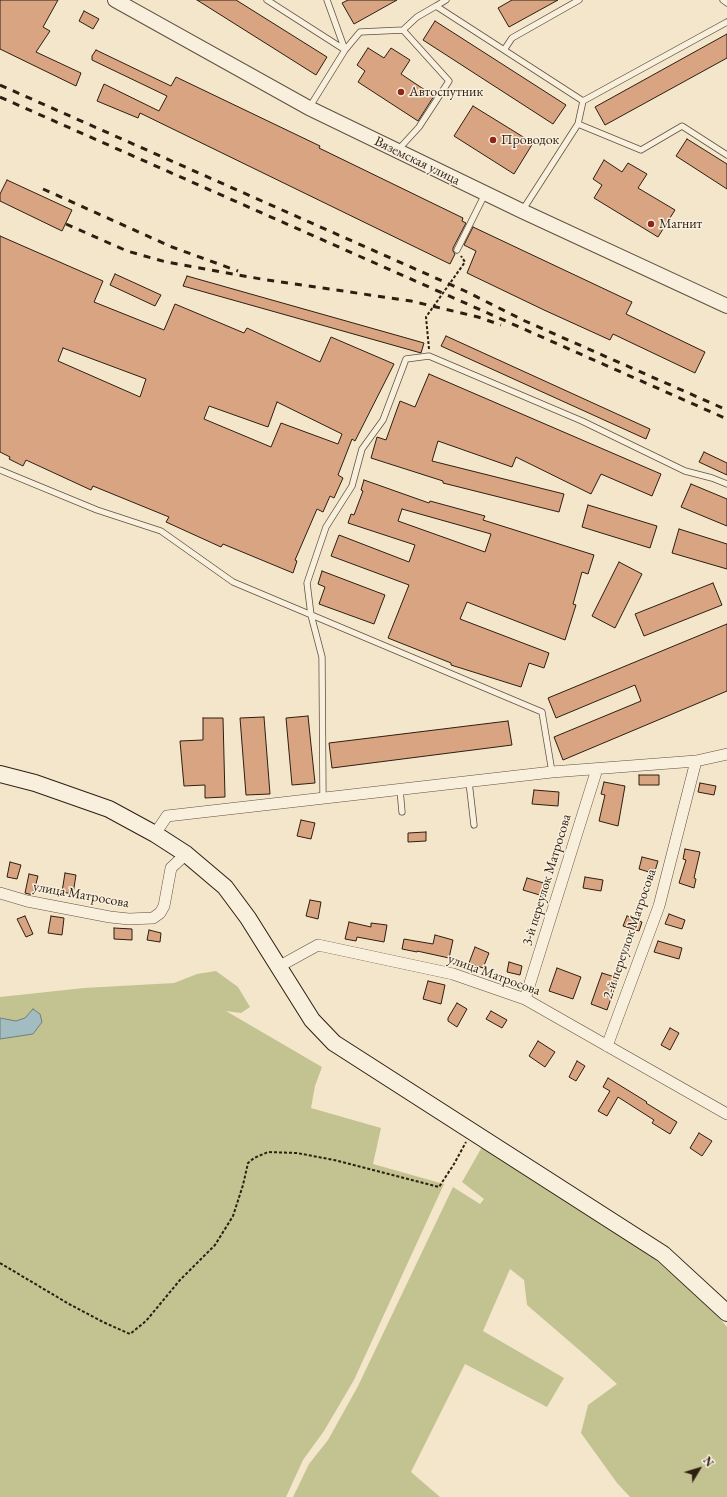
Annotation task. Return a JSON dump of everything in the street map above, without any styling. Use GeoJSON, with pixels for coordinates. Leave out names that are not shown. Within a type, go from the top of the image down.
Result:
{"type":"FeatureCollection","features":[{"type":"Feature","properties":{"kind":"main road"},"geometry":{"type":"LineString","coordinates":[[0,774],[35,783],[109,809],[156,834],[186,854],[225,887],[248,918],[312,1020],[334,1044],[663,1254],[727,1313]]}},
{"type":"Feature","properties":{"kind":"street","name":"Вяземская улица"},"geometry":{"type":"LineString","coordinates":[[115,0],[309,108],[485,194],[727,306]]}},
{"type":"Feature","properties":{"kind":"street"},"geometry":{"type":"LineString","coordinates":[[156,834],[167,816],[552,772],[696,761],[727,754]]}},
{"type":"Feature","properties":{"kind":"street","name":"2-й переулок Матросова"},"geometry":{"type":"LineString","coordinates":[[607,1046],[659,906],[696,761]]}},
{"type":"Feature","properties":{"kind":"street","name":"3-й переулок Матросова"},"geometry":{"type":"LineString","coordinates":[[525,999],[598,769]]}},
{"type":"Feature","properties":{"kind":"street","name":"улица Матросова"},"geometry":{"type":"LineString","coordinates":[[0,893],[110,918],[153,918],[160,913],[164,906],[171,868],[186,854]]}},
{"type":"Feature","properties":{"kind":"street","name":"улица Матросова"},"geometry":{"type":"LineString","coordinates":[[278,968],[318,945],[453,974],[525,999],[727,1114]]}},
{"type":"Feature","properties":{"kind":"lane"},"geometry":{"type":"LineString","coordinates":[[267,0],[345,50]]}},
{"type":"Feature","properties":{"kind":"lane"},"geometry":{"type":"LineString","coordinates":[[327,0],[345,50]]}},
{"type":"Feature","properties":{"kind":"lane"},"geometry":{"type":"LineString","coordinates":[[309,108],[345,50],[360,32],[403,30],[417,17],[446,0]]}},
{"type":"Feature","properties":{"kind":"lane"},"geometry":{"type":"LineString","coordinates":[[504,50],[512,38],[579,0]]}},
{"type":"Feature","properties":{"kind":"lane"},"geometry":{"type":"LineString","coordinates":[[723,0],[727,3]]}},
{"type":"Feature","properties":{"kind":"lane"},"geometry":{"type":"LineString","coordinates":[[436,6],[582,101]]}},
{"type":"Feature","properties":{"kind":"lane"},"geometry":{"type":"LineString","coordinates":[[582,101],[727,22]]}},
{"type":"Feature","properties":{"kind":"lane"},"geometry":{"type":"LineString","coordinates":[[396,151],[419,127],[449,81],[403,30]]}},
{"type":"Feature","properties":{"kind":"lane"},"geometry":{"type":"LineString","coordinates":[[522,211],[578,124],[582,101]]}},
{"type":"Feature","properties":{"kind":"lane"},"geometry":{"type":"LineString","coordinates":[[578,124],[640,150],[682,126],[727,155]]}},
{"type":"Feature","properties":{"kind":"lane"},"geometry":{"type":"LineString","coordinates":[[457,250],[485,194]]}},
{"type":"Feature","properties":{"kind":"lane"},"geometry":{"type":"LineString","coordinates":[[323,798],[322,657],[311,615],[307,583],[326,527],[352,486],[362,449],[383,420],[406,359],[429,356],[582,421],[685,470],[727,484]]}},
{"type":"Feature","properties":{"kind":"lane"},"geometry":{"type":"LineString","coordinates":[[0,470],[98,510],[161,531],[233,582],[542,712],[552,772]]}},
{"type":"Feature","properties":{"kind":"lane"},"geometry":{"type":"LineString","coordinates":[[469,782],[474,826]]}},
{"type":"Feature","properties":{"kind":"lane"},"geometry":{"type":"LineString","coordinates":[[400,790],[402,812]]}},
{"type":"Feature","properties":{"kind":"path"},"geometry":{"type":"LineString","coordinates":[[429,356],[426,317],[465,262],[457,250]]}},
{"type":"Feature","properties":{"kind":"path"},"geometry":{"type":"LineString","coordinates":[[0,1263],[69,1304],[102,1322],[130,1334],[146,1321],[180,1280],[215,1245],[233,1216],[248,1163],[254,1158],[268,1152],[297,1153],[334,1160],[439,1187],[454,1164],[471,1132]]}},
{"type":"Feature","properties":{"kind":"green space"},"geometry":{"type":"Polygon","coordinates":[[[216,971],[238,987],[250,1007],[241,1013],[226,1011],[322,1067],[315,1086],[311,1108],[381,1128],[373,1164],[444,1184],[354,1380],[324,1431],[303,1460],[286,1497],[0,1497],[0,1039],[5,1038],[25,1018],[16,1021],[0,1018],[0,997],[84,988],[174,983],[197,974],[216,971]]]}},
{"type":"Feature","properties":{"kind":"green space"},"geometry":{"type":"Polygon","coordinates":[[[482,1147],[651,1256],[710,1307],[727,1327],[727,1497],[630,1497],[617,1483],[581,1433],[588,1405],[617,1384],[527,1305],[524,1280],[510,1269],[483,1331],[564,1378],[547,1407],[465,1364],[411,1472],[440,1497],[293,1497],[309,1464],[328,1440],[358,1386],[453,1187],[480,1204],[484,1199],[462,1182],[482,1147]]]}},
{"type":"Feature","properties":{"kind":"water"},"geometry":{"type":"Polygon","coordinates":[[[33,1009],[40,1014],[42,1022],[33,1034],[0,1039],[0,1018],[16,1021],[25,1018],[33,1009]]]}},
{"type":"Feature","properties":{"kind":"building"},"geometry":{"type":"Polygon","coordinates":[[[0,0],[58,0],[43,27],[50,31],[36,52],[81,73],[76,86],[0,49],[0,0]]]}},
{"type":"Feature","properties":{"kind":"building"},"geometry":{"type":"Polygon","coordinates":[[[197,0],[236,0],[327,57],[316,75],[197,0]]]}},
{"type":"Feature","properties":{"kind":"building"},"geometry":{"type":"Polygon","coordinates":[[[348,0],[397,0],[354,24],[342,3],[348,0]]]}},
{"type":"Feature","properties":{"kind":"building"},"geometry":{"type":"Polygon","coordinates":[[[512,0],[558,0],[509,27],[498,8],[512,0]]]}},
{"type":"Feature","properties":{"kind":"building"},"geometry":{"type":"Polygon","coordinates":[[[84,11],[99,19],[93,29],[79,21],[84,11]]]}},
{"type":"Feature","properties":{"kind":"building"},"geometry":{"type":"Polygon","coordinates":[[[435,21],[566,105],[553,124],[423,40],[435,21]]]}},
{"type":"Feature","properties":{"kind":"building"},"geometry":{"type":"Polygon","coordinates":[[[727,34],[727,58],[605,125],[595,107],[727,34]]]}},
{"type":"Feature","properties":{"kind":"building"},"geometry":{"type":"Polygon","coordinates":[[[368,48],[384,58],[391,48],[410,60],[401,74],[434,96],[418,121],[358,82],[365,71],[357,65],[368,48]]]}},
{"type":"Feature","properties":{"kind":"building"},"geometry":{"type":"Polygon","coordinates":[[[96,50],[171,86],[176,77],[320,146],[319,148],[463,218],[462,221],[466,223],[453,248],[455,254],[450,264],[140,113],[138,118],[97,101],[104,84],[159,111],[167,96],[92,60],[92,56],[96,50]]]}},
{"type":"Feature","properties":{"kind":"building","name":"Проводок"},"geometry":{"type":"Polygon","coordinates":[[[473,106],[533,143],[514,174],[454,136],[473,106]]]}},
{"type":"Feature","properties":{"kind":"building"},"geometry":{"type":"Polygon","coordinates":[[[687,139],[727,164],[727,189],[676,156],[687,139]]]}},
{"type":"Feature","properties":{"kind":"building","name":"Магнит"},"geometry":{"type":"Polygon","coordinates":[[[604,160],[622,172],[628,163],[647,174],[638,188],[675,210],[658,237],[594,198],[602,185],[593,179],[604,160]]]}},
{"type":"Feature","properties":{"kind":"building"},"geometry":{"type":"Polygon","coordinates":[[[7,180],[72,210],[62,231],[0,201],[0,194],[7,180]]]}},
{"type":"Feature","properties":{"kind":"building"},"geometry":{"type":"Polygon","coordinates":[[[473,227],[632,302],[626,314],[705,352],[695,373],[613,334],[610,340],[467,273],[476,251],[464,245],[473,227]]]}},
{"type":"Feature","properties":{"kind":"building"},"geometry":{"type":"Polygon","coordinates":[[[0,236],[103,281],[94,302],[164,330],[175,304],[244,333],[247,328],[320,362],[331,337],[394,364],[355,441],[352,439],[338,475],[343,478],[334,498],[330,496],[323,512],[317,509],[295,560],[297,561],[293,573],[223,544],[221,547],[166,522],[169,517],[93,486],[91,490],[26,460],[23,466],[9,459],[10,457],[0,452],[0,236]],[[63,348],[58,361],[140,397],[146,379],[63,348]],[[277,402],[268,427],[209,406],[204,419],[271,447],[281,423],[338,444],[342,434],[277,402]]]}},
{"type":"Feature","properties":{"kind":"building"},"geometry":{"type":"Polygon","coordinates":[[[115,274],[161,295],[155,306],[110,285],[115,274]]]}},
{"type":"Feature","properties":{"kind":"building"},"geometry":{"type":"Polygon","coordinates":[[[187,276],[424,343],[421,353],[183,286],[187,276]]]}},
{"type":"Feature","properties":{"kind":"building"},"geometry":{"type":"Polygon","coordinates":[[[446,336],[650,429],[646,439],[441,346],[446,336]]]}},
{"type":"Feature","properties":{"kind":"building"},"geometry":{"type":"Polygon","coordinates":[[[429,374],[661,474],[652,496],[601,474],[591,494],[516,457],[512,467],[438,441],[432,461],[564,494],[559,512],[443,483],[443,481],[371,458],[377,437],[386,440],[400,401],[415,407],[429,374]]]}},
{"type":"Feature","properties":{"kind":"building"},"geometry":{"type":"Polygon","coordinates":[[[704,452],[727,463],[727,475],[699,462],[704,452]]]}},
{"type":"Feature","properties":{"kind":"building"},"geometry":{"type":"Polygon","coordinates":[[[364,480],[429,503],[430,501],[485,516],[483,520],[594,555],[588,574],[582,572],[573,604],[576,605],[565,640],[467,602],[460,619],[549,653],[544,668],[529,663],[521,687],[451,665],[451,663],[388,638],[409,585],[331,556],[339,535],[409,562],[415,545],[348,523],[351,514],[354,515],[363,491],[361,490],[364,480]],[[402,509],[398,521],[485,552],[491,534],[402,509]]]}},
{"type":"Feature","properties":{"kind":"building"},"geometry":{"type":"Polygon","coordinates":[[[691,484],[727,499],[727,526],[681,507],[691,484]]]}},
{"type":"Feature","properties":{"kind":"building"},"geometry":{"type":"Polygon","coordinates":[[[588,505],[657,526],[650,548],[582,527],[588,505]]]}},
{"type":"Feature","properties":{"kind":"building"},"geometry":{"type":"Polygon","coordinates":[[[679,529],[727,544],[727,569],[672,553],[679,529]]]}},
{"type":"Feature","properties":{"kind":"building"},"geometry":{"type":"Polygon","coordinates":[[[619,562],[642,574],[615,628],[592,616],[619,562]]]}},
{"type":"Feature","properties":{"kind":"building"},"geometry":{"type":"Polygon","coordinates":[[[322,571],[385,595],[374,624],[319,604],[325,587],[318,584],[322,571]]]}},
{"type":"Feature","properties":{"kind":"building"},"geometry":{"type":"Polygon","coordinates":[[[713,583],[722,605],[644,636],[635,614],[713,583]]]}},
{"type":"Feature","properties":{"kind":"building"},"geometry":{"type":"Polygon","coordinates":[[[727,624],[727,691],[563,760],[554,737],[641,701],[635,685],[556,718],[548,698],[727,624]]]}},
{"type":"Feature","properties":{"kind":"building"},"geometry":{"type":"Polygon","coordinates":[[[308,716],[315,783],[292,785],[286,718],[308,716]]]}},
{"type":"Feature","properties":{"kind":"building"},"geometry":{"type":"Polygon","coordinates":[[[264,717],[270,794],[246,795],[240,718],[264,717]]]}},
{"type":"Feature","properties":{"kind":"building"},"geometry":{"type":"Polygon","coordinates":[[[203,718],[223,718],[225,797],[205,798],[205,785],[184,786],[180,741],[203,740],[203,718]]]}},
{"type":"Feature","properties":{"kind":"building"},"geometry":{"type":"Polygon","coordinates":[[[508,721],[512,745],[332,768],[329,743],[508,721]]]}},
{"type":"Feature","properties":{"kind":"building"},"geometry":{"type":"Polygon","coordinates":[[[639,775],[659,775],[659,785],[639,785],[639,775]]]}},
{"type":"Feature","properties":{"kind":"building"},"geometry":{"type":"Polygon","coordinates":[[[604,782],[625,786],[618,826],[599,821],[605,795],[601,794],[604,782]]]}},
{"type":"Feature","properties":{"kind":"building"},"geometry":{"type":"Polygon","coordinates":[[[700,783],[716,786],[714,795],[698,792],[700,783]]]}},
{"type":"Feature","properties":{"kind":"building"},"geometry":{"type":"Polygon","coordinates":[[[534,790],[559,792],[558,806],[532,804],[534,790]]]}},
{"type":"Feature","properties":{"kind":"building"},"geometry":{"type":"Polygon","coordinates":[[[301,820],[315,823],[311,839],[297,836],[301,820]]]}},
{"type":"Feature","properties":{"kind":"building"},"geometry":{"type":"Polygon","coordinates":[[[426,832],[426,841],[408,842],[408,833],[426,832]]]}},
{"type":"Feature","properties":{"kind":"building"},"geometry":{"type":"Polygon","coordinates":[[[685,849],[700,852],[694,878],[696,879],[694,888],[679,883],[686,860],[683,859],[685,849]]]}},
{"type":"Feature","properties":{"kind":"building"},"geometry":{"type":"Polygon","coordinates":[[[642,857],[658,861],[655,871],[649,869],[649,872],[639,869],[642,857]]]}},
{"type":"Feature","properties":{"kind":"building"},"geometry":{"type":"Polygon","coordinates":[[[10,862],[21,865],[17,879],[7,877],[10,862]]]}},
{"type":"Feature","properties":{"kind":"building"},"geometry":{"type":"Polygon","coordinates":[[[65,873],[76,875],[73,894],[62,892],[65,873]]]}},
{"type":"Feature","properties":{"kind":"building"},"geometry":{"type":"Polygon","coordinates":[[[29,874],[38,876],[33,895],[25,893],[29,874]]]}},
{"type":"Feature","properties":{"kind":"building"},"geometry":{"type":"Polygon","coordinates":[[[585,877],[603,880],[601,891],[583,888],[585,877]]]}},
{"type":"Feature","properties":{"kind":"building"},"geometry":{"type":"Polygon","coordinates":[[[527,878],[547,884],[543,896],[523,890],[527,878]]]}},
{"type":"Feature","properties":{"kind":"building"},"geometry":{"type":"Polygon","coordinates":[[[310,900],[321,902],[318,919],[306,916],[310,900]]]}},
{"type":"Feature","properties":{"kind":"building"},"geometry":{"type":"Polygon","coordinates":[[[669,914],[685,920],[682,929],[665,924],[669,914]]]}},
{"type":"Feature","properties":{"kind":"building"},"geometry":{"type":"Polygon","coordinates":[[[25,916],[33,934],[26,937],[17,919],[25,916]]]}},
{"type":"Feature","properties":{"kind":"building"},"geometry":{"type":"Polygon","coordinates":[[[51,916],[64,918],[62,935],[48,933],[51,916]]]}},
{"type":"Feature","properties":{"kind":"building"},"geometry":{"type":"Polygon","coordinates":[[[627,916],[642,922],[639,931],[623,926],[627,916]]]}},
{"type":"Feature","properties":{"kind":"building"},"geometry":{"type":"Polygon","coordinates":[[[349,922],[371,927],[371,923],[387,925],[384,942],[357,937],[356,941],[345,939],[349,922]]]}},
{"type":"Feature","properties":{"kind":"building"},"geometry":{"type":"Polygon","coordinates":[[[114,928],[132,929],[132,940],[114,939],[114,928]]]}},
{"type":"Feature","properties":{"kind":"building"},"geometry":{"type":"Polygon","coordinates":[[[149,930],[161,933],[160,942],[147,940],[149,930]]]}},
{"type":"Feature","properties":{"kind":"building"},"geometry":{"type":"Polygon","coordinates":[[[435,935],[453,940],[449,958],[402,949],[404,939],[433,944],[435,935]]]}},
{"type":"Feature","properties":{"kind":"building"},"geometry":{"type":"Polygon","coordinates":[[[658,941],[682,948],[679,959],[654,952],[658,941]]]}},
{"type":"Feature","properties":{"kind":"building"},"geometry":{"type":"Polygon","coordinates":[[[475,947],[489,953],[483,968],[469,963],[475,947]]]}},
{"type":"Feature","properties":{"kind":"building"},"geometry":{"type":"Polygon","coordinates":[[[509,962],[522,966],[520,975],[507,972],[509,962]]]}},
{"type":"Feature","properties":{"kind":"building"},"geometry":{"type":"Polygon","coordinates":[[[557,968],[581,977],[573,999],[549,991],[557,968]]]}},
{"type":"Feature","properties":{"kind":"building"},"geometry":{"type":"Polygon","coordinates":[[[602,973],[618,978],[607,1010],[591,1004],[602,973]]]}},
{"type":"Feature","properties":{"kind":"building"},"geometry":{"type":"Polygon","coordinates":[[[428,981],[445,985],[441,1004],[423,999],[428,981]]]}},
{"type":"Feature","properties":{"kind":"building"},"geometry":{"type":"Polygon","coordinates":[[[457,1003],[467,1009],[457,1027],[448,1021],[448,1018],[457,1003]]]}},
{"type":"Feature","properties":{"kind":"building"},"geometry":{"type":"Polygon","coordinates":[[[491,1011],[507,1020],[502,1028],[486,1019],[491,1011]]]}},
{"type":"Feature","properties":{"kind":"building"},"geometry":{"type":"Polygon","coordinates":[[[670,1028],[679,1033],[670,1050],[661,1045],[670,1028]]]}},
{"type":"Feature","properties":{"kind":"building"},"geometry":{"type":"Polygon","coordinates":[[[538,1041],[555,1052],[545,1067],[529,1056],[538,1041]]]}},
{"type":"Feature","properties":{"kind":"building"},"geometry":{"type":"Polygon","coordinates":[[[577,1061],[585,1066],[576,1081],[569,1077],[577,1061]]]}},
{"type":"Feature","properties":{"kind":"building"},"geometry":{"type":"Polygon","coordinates":[[[608,1078],[677,1122],[670,1134],[652,1123],[654,1120],[618,1097],[607,1116],[598,1111],[610,1091],[603,1087],[608,1078]]]}},
{"type":"Feature","properties":{"kind":"building"},"geometry":{"type":"Polygon","coordinates":[[[699,1133],[712,1141],[702,1156],[690,1148],[699,1133]]]}},
{"type":"Feature","properties":{"kind":"railway"},"geometry":{"type":"LineString","coordinates":[[0,85],[465,291],[525,321],[727,410]]}},
{"type":"Feature","properties":{"kind":"railway"},"geometry":{"type":"LineString","coordinates":[[0,97],[727,419]]}},
{"type":"Feature","properties":{"kind":"railway"},"geometry":{"type":"LineString","coordinates":[[43,189],[172,247],[238,271]]}},
{"type":"Feature","properties":{"kind":"railway"},"geometry":{"type":"LineString","coordinates":[[66,224],[127,251],[166,262],[261,279],[411,301],[478,317],[501,325]]}},
{"type":"Feature","properties":{"kind":"place","name":"Автоспутник"},"geometry":{"type":"Point","coordinates":[401,92]}},
{"type":"Feature","properties":{"kind":"place","name":"Проводок"},"geometry":{"type":"Point","coordinates":[493,140]}},
{"type":"Feature","properties":{"kind":"place","name":"Магнит"},"geometry":{"type":"Point","coordinates":[651,224]}}]}
